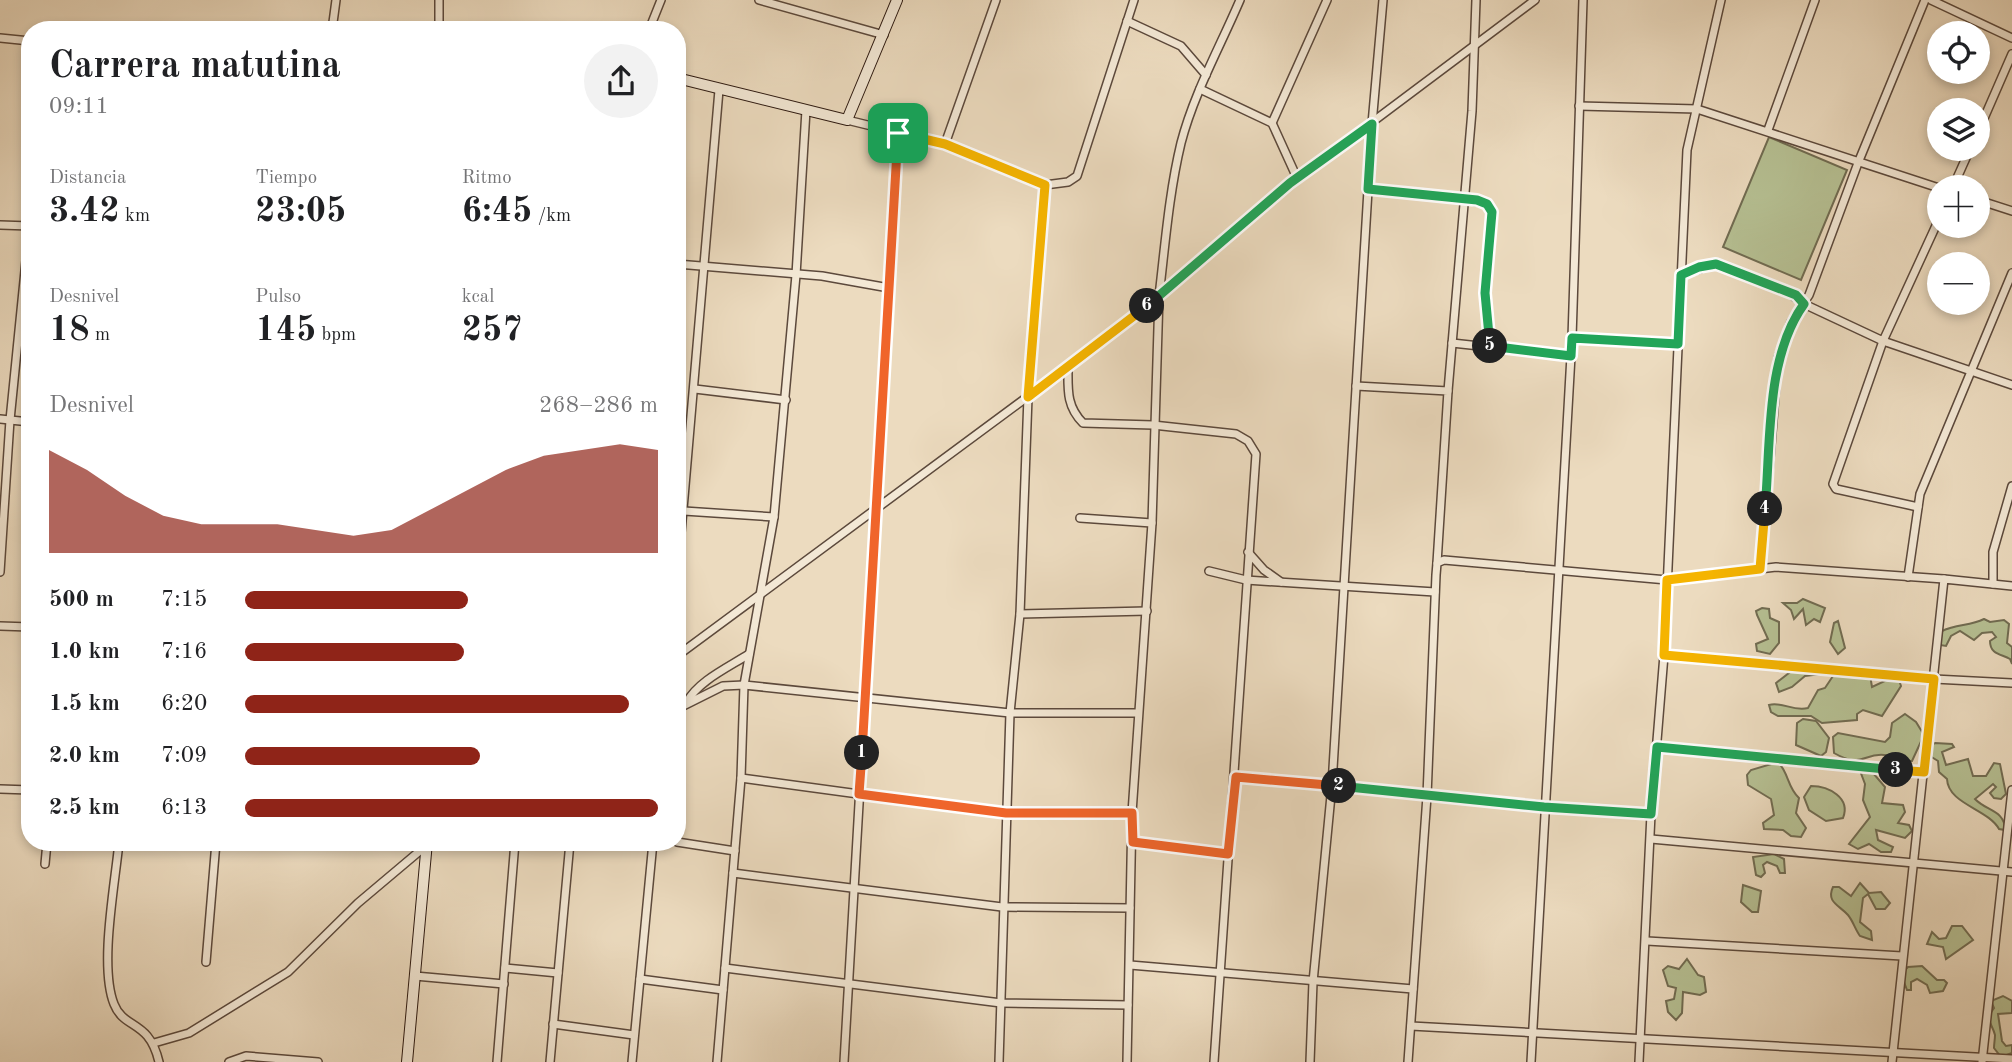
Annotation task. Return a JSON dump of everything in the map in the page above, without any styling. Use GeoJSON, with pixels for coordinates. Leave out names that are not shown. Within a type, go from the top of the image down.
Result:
{"type":"FeatureCollection","features":[{"type":"Feature","properties":{"kind":"street"},"geometry":{"type":"LineString","coordinates":[[333,21],[336,0]]}},
{"type":"Feature","properties":{"kind":"street"},"geometry":{"type":"LineString","coordinates":[[439,0],[439,21]]}},
{"type":"Feature","properties":{"kind":"street"},"geometry":{"type":"LineString","coordinates":[[652,21],[660,0]]}},
{"type":"Feature","properties":{"kind":"street"},"geometry":{"type":"LineString","coordinates":[[759,0],[884,35]]}},
{"type":"Feature","properties":{"kind":"street"},"geometry":{"type":"LineString","coordinates":[[847,120],[897,0]]}},
{"type":"Feature","properties":{"kind":"street"},"geometry":{"type":"LineString","coordinates":[[945,144],[996,0]]}},
{"type":"Feature","properties":{"kind":"street"},"geometry":{"type":"LineString","coordinates":[[686,81],[945,144],[1045,185],[1068,182],[1077,176],[1134,0]]}},
{"type":"Feature","properties":{"kind":"street"},"geometry":{"type":"LineString","coordinates":[[1127,1062],[1132,813],[1152,523],[1159,296],[1181,144],[1200,89],[1240,0]]}},
{"type":"Feature","properties":{"kind":"street"},"geometry":{"type":"LineString","coordinates":[[1272,122],[1327,0]]}},
{"type":"Feature","properties":{"kind":"street"},"geometry":{"type":"LineString","coordinates":[[1310,1062],[1313,982],[1332,785],[1372,124],[1383,0]]}},
{"type":"Feature","properties":{"kind":"street"},"geometry":{"type":"LineString","coordinates":[[1408,1062],[1427,796],[1435,592],[1448,391],[1465,199],[1476,0]]}},
{"type":"Feature","properties":{"kind":"street"},"geometry":{"type":"LineString","coordinates":[[686,649],[1028,397],[1159,296],[1297,178],[1535,0]]}},
{"type":"Feature","properties":{"kind":"street"},"geometry":{"type":"LineString","coordinates":[[1531,1062],[1572,338],[1583,0]]}},
{"type":"Feature","properties":{"kind":"street"},"geometry":{"type":"LineString","coordinates":[[1639,1062],[1647,941],[1651,814],[1664,655],[1687,150],[1721,0]]}},
{"type":"Feature","properties":{"kind":"street"},"geometry":{"type":"LineString","coordinates":[[1768,130],[1815,0]]}},
{"type":"Feature","properties":{"kind":"street"},"geometry":{"type":"LineString","coordinates":[[1760,569],[1778,358],[1791,322],[1804,304],[1925,0]]}},
{"type":"Feature","properties":{"kind":"street"},"geometry":{"type":"LineString","coordinates":[[1931,0],[2012,38]]}},
{"type":"Feature","properties":{"kind":"street"},"geometry":{"type":"LineString","coordinates":[[1127,21],[1181,46],[1206,75]]}},
{"type":"Feature","properties":{"kind":"street"},"geometry":{"type":"LineString","coordinates":[[0,38],[21,40]]}},
{"type":"Feature","properties":{"kind":"street"},"geometry":{"type":"LineString","coordinates":[[1990,104],[2012,54]]}},
{"type":"Feature","properties":{"kind":"street"},"geometry":{"type":"LineString","coordinates":[[1200,89],[1272,122],[1297,178]]}},
{"type":"Feature","properties":{"kind":"street"},"geometry":{"type":"LineString","coordinates":[[686,489],[719,90]]}},
{"type":"Feature","properties":{"kind":"street"},"geometry":{"type":"LineString","coordinates":[[853,106],[862,124]]}},
{"type":"Feature","properties":{"kind":"street"},"geometry":{"type":"LineString","coordinates":[[1579,106],[1697,109],[1768,130],[1858,163],[1927,184]]}},
{"type":"Feature","properties":{"kind":"street"},"geometry":{"type":"LineString","coordinates":[[717,1062],[741,778],[744,685],[758,594],[774,517],[796,275],[806,110]]}},
{"type":"Feature","properties":{"kind":"street"},"geometry":{"type":"LineString","coordinates":[[844,1062],[898,133]]}},
{"type":"Feature","properties":{"kind":"street"},"geometry":{"type":"LineString","coordinates":[[999,1062],[1010,713],[1020,614],[1028,397],[1045,185]]}},
{"type":"Feature","properties":{"kind":"street"},"geometry":{"type":"LineString","coordinates":[[1368,189],[1465,199],[1487,204],[1492,212],[1485,293],[1489,346]]}},
{"type":"Feature","properties":{"kind":"street"},"geometry":{"type":"LineString","coordinates":[[1990,204],[2012,211]]}},
{"type":"Feature","properties":{"kind":"street"},"geometry":{"type":"LineString","coordinates":[[0,225],[21,224]]}},
{"type":"Feature","properties":{"kind":"street"},"geometry":{"type":"LineString","coordinates":[[1918,506],[1836,489],[1833,484],[1883,341],[1930,238]]}},
{"type":"Feature","properties":{"kind":"street"},"geometry":{"type":"LineString","coordinates":[[1681,275],[1699,267],[1716,264],[1784,290],[1804,304],[1883,341],[1972,369],[2012,385]]}},
{"type":"Feature","properties":{"kind":"street"},"geometry":{"type":"LineString","coordinates":[[686,265],[822,276],[889,288]]}},
{"type":"Feature","properties":{"kind":"street"},"geometry":{"type":"LineString","coordinates":[[1908,577],[1920,494],[2012,273]]}},
{"type":"Feature","properties":{"kind":"street"},"geometry":{"type":"LineString","coordinates":[[0,572],[10,420],[21,312]]}},
{"type":"Feature","properties":{"kind":"street"},"geometry":{"type":"LineString","coordinates":[[1572,338],[1678,344]]}},
{"type":"Feature","properties":{"kind":"street"},"geometry":{"type":"LineString","coordinates":[[1452,343],[1571,356]]}},
{"type":"Feature","properties":{"kind":"street"},"geometry":{"type":"LineString","coordinates":[[1068,366],[1068,400],[1072,412],[1083,423],[1153,425],[1236,434],[1248,441],[1256,454],[1246,580],[1236,777],[1214,1062]]}},
{"type":"Feature","properties":{"kind":"street"},"geometry":{"type":"LineString","coordinates":[[1356,386],[1448,391]]}},
{"type":"Feature","properties":{"kind":"street"},"geometry":{"type":"LineString","coordinates":[[695,389],[786,400]]}},
{"type":"Feature","properties":{"kind":"street"},"geometry":{"type":"LineString","coordinates":[[0,419],[21,421]]}},
{"type":"Feature","properties":{"kind":"street"},"geometry":{"type":"LineString","coordinates":[[1993,584],[1993,552],[2012,486]]}},
{"type":"Feature","properties":{"kind":"street"},"geometry":{"type":"LineString","coordinates":[[686,510],[774,517]]}},
{"type":"Feature","properties":{"kind":"street"},"geometry":{"type":"LineString","coordinates":[[1080,519],[1152,523]]}},
{"type":"Feature","properties":{"kind":"street"},"geometry":{"type":"LineString","coordinates":[[1248,552],[1264,570],[1282,583]]}},
{"type":"Feature","properties":{"kind":"street"},"geometry":{"type":"LineString","coordinates":[[1437,563],[1467,560],[1667,580],[1776,567],[2012,586]]}},
{"type":"Feature","properties":{"kind":"street"},"geometry":{"type":"LineString","coordinates":[[1209,571],[1246,580],[1435,592]]}},
{"type":"Feature","properties":{"kind":"street"},"geometry":{"type":"LineString","coordinates":[[1892,1062],[1944,579]]}},
{"type":"Feature","properties":{"kind":"street"},"geometry":{"type":"LineString","coordinates":[[1020,614],[1147,611]]}},
{"type":"Feature","properties":{"kind":"street"},"geometry":{"type":"LineString","coordinates":[[0,626],[21,627]]}},
{"type":"Feature","properties":{"kind":"street"},"geometry":{"type":"LineString","coordinates":[[686,703],[691,694],[749,654]]}},
{"type":"Feature","properties":{"kind":"street"},"geometry":{"type":"LineString","coordinates":[[1664,655],[1934,679],[2012,682]]}},
{"type":"Feature","properties":{"kind":"street"},"geometry":{"type":"LineString","coordinates":[[686,703],[723,686],[744,685],[1010,713],[1138,713]]}},
{"type":"Feature","properties":{"kind":"street"},"geometry":{"type":"LineString","coordinates":[[1657,747],[1924,772]]}},
{"type":"Feature","properties":{"kind":"street"},"geometry":{"type":"LineString","coordinates":[[1236,777],[1544,807],[1651,814]]}},
{"type":"Feature","properties":{"kind":"street"},"geometry":{"type":"LineString","coordinates":[[741,778],[1006,813],[1132,813]]}},
{"type":"Feature","properties":{"kind":"street"},"geometry":{"type":"LineString","coordinates":[[0,789],[21,790]]}},
{"type":"Feature","properties":{"kind":"street"},"geometry":{"type":"LineString","coordinates":[[1983,1060],[2001,872],[2012,790]]}},
{"type":"Feature","properties":{"kind":"street"},"geometry":{"type":"LineString","coordinates":[[1651,839],[1914,866],[2012,872]]}},
{"type":"Feature","properties":{"kind":"street"},"geometry":{"type":"LineString","coordinates":[[1133,842],[1228,854]]}},
{"type":"Feature","properties":{"kind":"street"},"geometry":{"type":"LineString","coordinates":[[686,843],[735,851]]}},
{"type":"Feature","properties":{"kind":"street"},"geometry":{"type":"LineString","coordinates":[[45,864],[46,851]]}},
{"type":"Feature","properties":{"kind":"street"},"geometry":{"type":"LineString","coordinates":[[118,851],[107,964],[109,987],[115,1007],[155,1042],[159,1062]]}},
{"type":"Feature","properties":{"kind":"street"},"geometry":{"type":"LineString","coordinates":[[206,962],[215,851]]}},
{"type":"Feature","properties":{"kind":"street"},"geometry":{"type":"LineString","coordinates":[[155,1042],[189,1033],[288,972],[358,903],[419,851]]}},
{"type":"Feature","properties":{"kind":"street"},"geometry":{"type":"LineString","coordinates":[[407,1062],[427,851]]}},
{"type":"Feature","properties":{"kind":"street"},"geometry":{"type":"LineString","coordinates":[[497,1062],[514,851]]}},
{"type":"Feature","properties":{"kind":"street"},"geometry":{"type":"LineString","coordinates":[[550,1062],[569,851]]}},
{"type":"Feature","properties":{"kind":"street"},"geometry":{"type":"LineString","coordinates":[[632,1062],[652,851]]}},
{"type":"Feature","properties":{"kind":"street"},"geometry":{"type":"LineString","coordinates":[[733,873],[853,886],[1002,907],[1130,908]]}},
{"type":"Feature","properties":{"kind":"street"},"geometry":{"type":"LineString","coordinates":[[1647,941],[1902,956]]}},
{"type":"Feature","properties":{"kind":"street"},"geometry":{"type":"LineString","coordinates":[[1130,965],[1413,989]]}},
{"type":"Feature","properties":{"kind":"street"},"geometry":{"type":"LineString","coordinates":[[505,968],[558,973]]}},
{"type":"Feature","properties":{"kind":"street"},"geometry":{"type":"LineString","coordinates":[[725,968],[1001,1003],[1128,1006]]}},
{"type":"Feature","properties":{"kind":"street"},"geometry":{"type":"LineString","coordinates":[[415,976],[504,984]]}},
{"type":"Feature","properties":{"kind":"street"},"geometry":{"type":"LineString","coordinates":[[640,979],[723,990]]}},
{"type":"Feature","properties":{"kind":"street"},"geometry":{"type":"LineString","coordinates":[[553,1024],[634,1035]]}},
{"type":"Feature","properties":{"kind":"street"},"geometry":{"type":"LineString","coordinates":[[1411,1026],[1532,1035],[1892,1051],[1983,1060],[2012,1059]]}},
{"type":"Feature","properties":{"kind":"street"},"geometry":{"type":"LineString","coordinates":[[229,1062],[246,1056],[318,1062]]}},
{"type":"Feature","properties":{"kind":"green space"},"geometry":{"type":"Polygon","coordinates":[[[1769,137],[1847,170],[1801,280],[1723,247],[1769,137]]]}},
{"type":"Feature","properties":{"kind":"green space"},"geometry":{"type":"Polygon","coordinates":[[[1803,599],[1825,608],[1820,622],[1814,619],[1806,625],[1803,609],[1794,619],[1791,610],[1783,603],[1797,603],[1803,599]]]}},
{"type":"Feature","properties":{"kind":"green space"},"geometry":{"type":"Polygon","coordinates":[[[1769,609],[1770,618],[1779,622],[1779,643],[1770,654],[1757,651],[1756,644],[1768,639],[1756,611],[1769,609]]]}},
{"type":"Feature","properties":{"kind":"green space"},"geometry":{"type":"Polygon","coordinates":[[[1984,619],[1990,622],[2004,620],[2009,624],[2007,643],[2012,647],[2012,664],[2010,659],[1992,649],[1990,641],[1996,637],[1992,632],[1982,633],[1974,640],[1960,631],[1951,636],[1946,646],[1940,645],[1942,631],[1984,619]]]}},
{"type":"Feature","properties":{"kind":"green space"},"geometry":{"type":"Polygon","coordinates":[[[1838,621],[1845,648],[1838,654],[1830,642],[1834,623],[1838,621]]]}},
{"type":"Feature","properties":{"kind":"green space"},"geometry":{"type":"Polygon","coordinates":[[[1783,662],[1823,664],[1829,669],[1828,673],[1805,676],[1792,687],[1779,692],[1776,683],[1794,669],[1783,662]]]}},
{"type":"Feature","properties":{"kind":"green space"},"geometry":{"type":"Polygon","coordinates":[[[1837,670],[1870,675],[1872,687],[1891,678],[1899,680],[1901,686],[1882,716],[1863,710],[1857,714],[1857,720],[1822,723],[1811,716],[1778,716],[1771,712],[1769,705],[1774,704],[1797,709],[1808,708],[1818,690],[1825,688],[1837,670]]]}},
{"type":"Feature","properties":{"kind":"green space"},"geometry":{"type":"Polygon","coordinates":[[[1905,714],[1916,722],[1924,735],[1912,761],[1884,755],[1851,760],[1834,753],[1833,737],[1838,733],[1885,742],[1890,737],[1892,723],[1905,714]]]}},
{"type":"Feature","properties":{"kind":"green space"},"geometry":{"type":"Polygon","coordinates":[[[1803,719],[1816,721],[1829,738],[1826,752],[1821,756],[1796,745],[1797,723],[1803,719]]]}},
{"type":"Feature","properties":{"kind":"green space"},"geometry":{"type":"Polygon","coordinates":[[[1935,743],[1952,744],[1954,747],[1942,752],[1946,765],[1968,759],[1973,776],[1986,776],[1994,763],[2000,764],[2006,794],[2001,799],[1994,798],[1990,793],[1996,787],[1993,784],[1975,799],[2002,818],[2005,830],[1999,829],[1994,822],[1954,795],[1947,779],[1939,772],[1938,761],[1930,756],[1929,746],[1935,743]]]}},
{"type":"Feature","properties":{"kind":"green space"},"geometry":{"type":"Polygon","coordinates":[[[1778,762],[1799,798],[1796,813],[1806,828],[1801,837],[1791,836],[1783,830],[1764,829],[1763,823],[1774,815],[1771,799],[1748,785],[1747,775],[1751,770],[1778,762]]]}},
{"type":"Feature","properties":{"kind":"green space"},"geometry":{"type":"Polygon","coordinates":[[[1868,767],[1885,787],[1882,803],[1903,805],[1905,812],[1898,823],[1909,825],[1912,831],[1905,838],[1876,830],[1878,840],[1893,847],[1891,852],[1881,852],[1869,844],[1858,849],[1849,844],[1870,817],[1863,800],[1865,784],[1859,768],[1868,767]]]}},
{"type":"Feature","properties":{"kind":"green space"},"geometry":{"type":"Polygon","coordinates":[[[1811,786],[1825,788],[1837,794],[1844,805],[1843,818],[1826,821],[1809,810],[1804,797],[1811,786]]]}},
{"type":"Feature","properties":{"kind":"green space"},"geometry":{"type":"Polygon","coordinates":[[[1774,854],[1784,859],[1785,873],[1780,873],[1777,866],[1767,862],[1763,865],[1765,873],[1761,877],[1756,875],[1753,857],[1774,854]]]}},
{"type":"Feature","properties":{"kind":"green space"},"geometry":{"type":"Polygon","coordinates":[[[1860,883],[1869,893],[1881,892],[1890,903],[1885,909],[1876,909],[1868,894],[1863,898],[1860,922],[1871,931],[1872,940],[1860,936],[1850,917],[1834,903],[1831,896],[1833,887],[1839,887],[1851,896],[1860,883]]]}},
{"type":"Feature","properties":{"kind":"green space"},"geometry":{"type":"Polygon","coordinates":[[[1743,885],[1761,891],[1758,912],[1752,912],[1741,902],[1743,885]]]}},
{"type":"Feature","properties":{"kind":"green space"},"geometry":{"type":"Polygon","coordinates":[[[1952,926],[1962,926],[1973,940],[1946,959],[1943,947],[1927,944],[1932,932],[1939,939],[1946,938],[1952,926]]]}},
{"type":"Feature","properties":{"kind":"green space"},"geometry":{"type":"Polygon","coordinates":[[[1687,959],[1698,975],[1704,977],[1706,992],[1700,995],[1683,992],[1682,1013],[1676,1020],[1668,1012],[1666,1001],[1674,999],[1676,988],[1668,986],[1663,970],[1668,966],[1679,969],[1687,959]]]}},
{"type":"Feature","properties":{"kind":"green space"},"geometry":{"type":"Polygon","coordinates":[[[1922,966],[1937,980],[1947,983],[1943,991],[1930,993],[1927,985],[1917,979],[1911,982],[1911,990],[1907,990],[1901,974],[1908,967],[1922,966]]]}},
{"type":"Feature","properties":{"kind":"green space"},"geometry":{"type":"Polygon","coordinates":[[[2003,996],[2012,1001],[2012,1013],[1998,1014],[2002,1041],[2006,1046],[2012,1045],[2012,1053],[2001,1057],[1994,1048],[1995,1035],[1989,1019],[1994,1008],[1991,1001],[2003,996]]]}},
{"type":"Feature","properties":{"kind":"route"},"geometry":{"type":"LineString","coordinates":[[1372,124],[1368,189],[1477,200],[1487,204],[1492,212],[1485,293],[1489,346],[1571,356],[1572,338],[1678,344],[1681,275],[1707,264],[1716,264],[1796,295],[1804,304],[1791,322],[1778,358],[1760,569],[1667,580],[1664,655],[1934,679],[1924,772],[1657,747],[1651,814],[1544,807],[1236,777],[1228,854],[1133,842],[1132,813],[991,812],[859,794],[878,510],[898,133],[945,144],[1045,185],[1028,397],[1159,296],[1290,183],[1372,124]]}}]}
